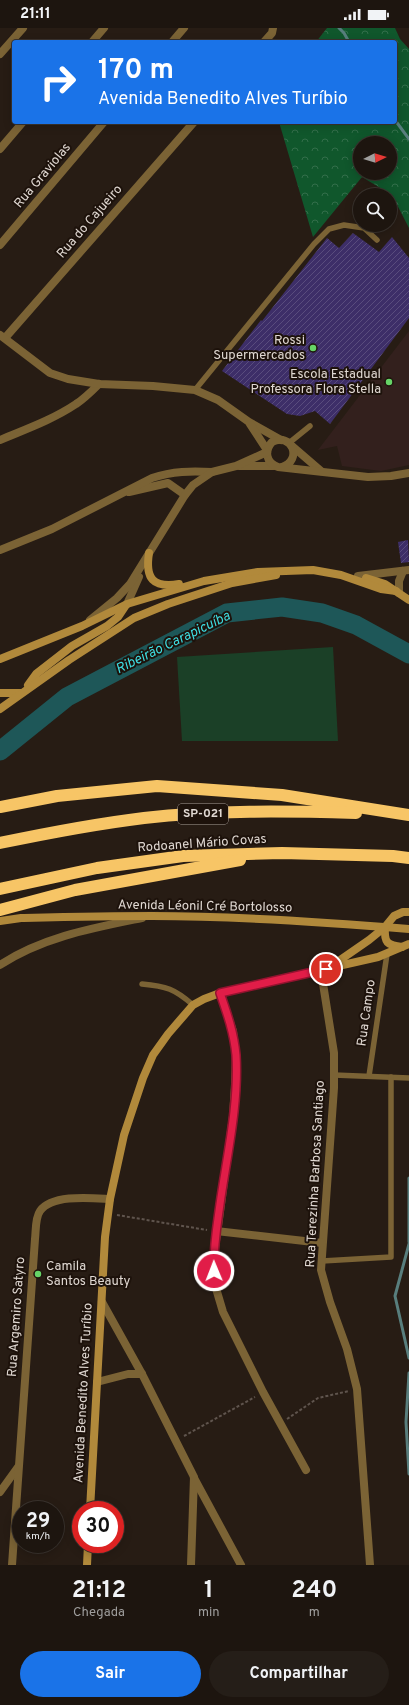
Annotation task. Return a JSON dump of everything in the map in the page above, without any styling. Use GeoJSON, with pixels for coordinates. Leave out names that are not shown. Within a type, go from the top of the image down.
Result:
{"type":"FeatureCollection","features":[{"type":"Feature","properties":{"kind":"highway"},"geometry":{"type":"LineString","coordinates":[[0,807],[57,796],[158,786],[282,795],[409,815]]}},
{"type":"Feature","properties":{"kind":"highway","name":"SP-021"},"geometry":{"type":"LineString","coordinates":[[0,843],[90,825],[153,818],[250,812],[304,811],[409,815]]}},
{"type":"Feature","properties":{"kind":"highway"},"geometry":{"type":"LineString","coordinates":[[0,910],[75,890],[282,853]]}},
{"type":"Feature","properties":{"kind":"highway","name":"Rodoanel Mário Covas"},"geometry":{"type":"LineString","coordinates":[[0,889],[97,868],[184,856],[282,853],[393,856],[409,858]]}},
{"type":"Feature","properties":{"kind":"main road"},"geometry":{"type":"LineString","coordinates":[[149,554],[147,570],[154,582],[170,585],[258,572],[296,572]]}},
{"type":"Feature","properties":{"kind":"main road"},"geometry":{"type":"LineString","coordinates":[[0,709],[69,660],[134,618],[168,604],[232,583],[313,570],[341,575],[358,576],[385,584],[409,600]]}},
{"type":"Feature","properties":{"kind":"main road"},"geometry":{"type":"LineString","coordinates":[[341,575],[382,589],[397,592]]}},
{"type":"Feature","properties":{"kind":"main road"},"geometry":{"type":"LineString","coordinates":[[0,660],[82,626],[127,604],[204,581]]}},
{"type":"Feature","properties":{"kind":"main road"},"geometry":{"type":"LineString","coordinates":[[23,692],[36,674],[72,646],[107,626],[118,617],[127,604]]}},
{"type":"Feature","properties":{"kind":"main road"},"geometry":{"type":"LineString","coordinates":[[0,663],[9,656]]}},
{"type":"Feature","properties":{"kind":"main road"},"geometry":{"type":"LineString","coordinates":[[0,693],[23,692]]}},
{"type":"Feature","properties":{"kind":"main road","name":"Avenida Benedito Alves Turíbio"},"geometry":{"type":"LineString","coordinates":[[324,970],[369,940],[385,927],[394,916],[402,912],[409,912]]}},
{"type":"Feature","properties":{"kind":"main road","name":"Avenida Léonil Cré Bortolosso"},"geometry":{"type":"LineString","coordinates":[[0,921],[21,918],[152,916],[253,919],[409,929]]}},
{"type":"Feature","properties":{"kind":"main road"},"geometry":{"type":"LineString","coordinates":[[385,927],[384,938],[387,942],[394,946],[406,946]]}},
{"type":"Feature","properties":{"kind":"main road","name":"Avenida Benedito Alves Turíbio"},"geometry":{"type":"LineString","coordinates":[[90,1501],[107,1214],[124,1135],[143,1078],[153,1055],[172,1029],[193,1005],[204,999],[220,993],[324,970],[387,954],[406,946]]}},
{"type":"Feature","properties":{"kind":"main road"},"geometry":{"type":"LineString","coordinates":[[87,1565],[88,1553]]}},
{"type":"Feature","properties":{"kind":"street"},"geometry":{"type":"LineString","coordinates":[[12,40],[23,28]]}},
{"type":"Feature","properties":{"kind":"street"},"geometry":{"type":"LineString","coordinates":[[94,40],[104,28]]}},
{"type":"Feature","properties":{"kind":"street"},"geometry":{"type":"LineString","coordinates":[[174,40],[184,28]]}},
{"type":"Feature","properties":{"kind":"street"},"geometry":{"type":"LineString","coordinates":[[266,40],[272,33],[273,28]]}},
{"type":"Feature","properties":{"kind":"street"},"geometry":{"type":"LineString","coordinates":[[0,54],[12,40]]}},
{"type":"Feature","properties":{"kind":"street"},"geometry":{"type":"LineString","coordinates":[[0,149],[21,124]]}},
{"type":"Feature","properties":{"kind":"street","name":"Rua Graviolas"},"geometry":{"type":"LineString","coordinates":[[0,245],[102,124]]}},
{"type":"Feature","properties":{"kind":"street","name":"Rua do Cajueiro"},"geometry":{"type":"LineString","coordinates":[[2,337],[192,124]]}},
{"type":"Feature","properties":{"kind":"street"},"geometry":{"type":"LineString","coordinates":[[2,337],[50,373],[68,380],[99,384],[153,386],[195,390],[218,400],[249,422],[280,440],[290,444],[321,471]]}},
{"type":"Feature","properties":{"kind":"street"},"geometry":{"type":"LineString","coordinates":[[0,440],[67,410],[99,384]]}},
{"type":"Feature","properties":{"kind":"street"},"geometry":{"type":"LineString","coordinates":[[249,422],[267,451]]}},
{"type":"Feature","properties":{"kind":"street"},"geometry":{"type":"LineString","coordinates":[[280,440],[272,442],[267,451],[267,457],[278,466],[368,477],[391,476],[409,473]]}},
{"type":"Feature","properties":{"kind":"street"},"geometry":{"type":"LineString","coordinates":[[236,466],[287,465],[294,455],[290,444]]}},
{"type":"Feature","properties":{"kind":"street"},"geometry":{"type":"LineString","coordinates":[[0,550],[52,529],[139,484],[168,472],[212,472],[236,466],[267,451]]}},
{"type":"Feature","properties":{"kind":"street"},"geometry":{"type":"LineString","coordinates":[[82,626],[117,598],[130,584],[193,485],[212,472]]}},
{"type":"Feature","properties":{"kind":"street"},"geometry":{"type":"LineString","coordinates":[[117,495],[168,483],[185,496]]}},
{"type":"Feature","properties":{"kind":"street"},"geometry":{"type":"LineString","coordinates":[[127,604],[149,554]]}},
{"type":"Feature","properties":{"kind":"street"},"geometry":{"type":"LineString","coordinates":[[358,576],[406,571]]}},
{"type":"Feature","properties":{"kind":"street"},"geometry":{"type":"LineString","coordinates":[[397,592],[399,581],[406,571]]}},
{"type":"Feature","properties":{"kind":"street"},"geometry":{"type":"LineString","coordinates":[[0,965],[46,942],[83,930],[152,916]]}},
{"type":"Feature","properties":{"kind":"street","name":"Rua Terezinha Barbosa Santiago"},"geometry":{"type":"LineString","coordinates":[[324,970],[334,1053],[334,1075],[333,1120],[321,1270],[347,1349],[357,1389],[370,1565]]}},
{"type":"Feature","properties":{"kind":"street"},"geometry":{"type":"LineString","coordinates":[[220,993],[232,1031],[236,1055],[233,1116],[216,1231],[214,1256],[215,1285],[223,1312],[263,1392],[306,1470]]}},
{"type":"Feature","properties":{"kind":"street","name":"Rua Argemiro Satyro"},"geometry":{"type":"LineString","coordinates":[[18,1467],[35,1239],[39,1212],[48,1204],[58,1201],[77,1198],[110,1199]]}},
{"type":"Feature","properties":{"kind":"street"},"geometry":{"type":"LineString","coordinates":[[216,1231],[322,1243]]}},
{"type":"Feature","properties":{"kind":"street"},"geometry":{"type":"LineString","coordinates":[[102,1302],[142,1374],[194,1477],[241,1565]]}},
{"type":"Feature","properties":{"kind":"street"},"geometry":{"type":"LineString","coordinates":[[97,1382],[122,1375],[142,1374]]}},
{"type":"Feature","properties":{"kind":"street"},"geometry":{"type":"LineString","coordinates":[[0,1492],[18,1467]]}},
{"type":"Feature","properties":{"kind":"street"},"geometry":{"type":"LineString","coordinates":[[12,1565],[18,1467]]}},
{"type":"Feature","properties":{"kind":"street"},"geometry":{"type":"LineString","coordinates":[[192,1565],[194,1477]]}},
{"type":"Feature","properties":{"kind":"lane"},"geometry":{"type":"LineString","coordinates":[[195,390],[314,244],[329,229],[344,224],[364,228],[377,240]]}},
{"type":"Feature","properties":{"kind":"lane"},"geometry":{"type":"LineString","coordinates":[[290,444],[310,426]]}},
{"type":"Feature","properties":{"kind":"lane","name":"Rua Campo"},"geometry":{"type":"LineString","coordinates":[[368,1076],[387,954]]}},
{"type":"Feature","properties":{"kind":"lane"},"geometry":{"type":"LineString","coordinates":[[142,984],[158,985],[169,988],[181,994],[193,1005]]}},
{"type":"Feature","properties":{"kind":"lane"},"geometry":{"type":"LineString","coordinates":[[334,1075],[409,1078]]}},
{"type":"Feature","properties":{"kind":"lane"},"geometry":{"type":"LineString","coordinates":[[322,1261],[391,1257],[391,1077]]}},
{"type":"Feature","properties":{"kind":"path"},"geometry":{"type":"LineString","coordinates":[[107,1214],[216,1231]]}},
{"type":"Feature","properties":{"kind":"path"},"geometry":{"type":"LineString","coordinates":[[281,1423],[318,1398],[357,1389]]}},
{"type":"Feature","properties":{"kind":"path"},"geometry":{"type":"LineString","coordinates":[[176,1441],[263,1392]]}},
{"type":"Feature","properties":{"kind":"shaded area","name":"Escola Estadual Professora Flora Stella"},"geometry":{"type":"Polygon","coordinates":[[[409,331],[409,465],[381,471],[342,466],[337,446],[318,450],[409,331]]]}},
{"type":"Feature","properties":{"kind":"green space"},"geometry":{"type":"Polygon","coordinates":[[[327,28],[395,28],[400,39],[409,49],[409,228],[397,205],[397,188],[380,188],[367,180],[397,180],[397,136],[353,136],[353,180],[360,180],[313,237],[280,124],[397,124],[397,40],[318,40],[327,28]]]}},
{"type":"Feature","properties":{"kind":"green space"},"geometry":{"type":"Polygon","coordinates":[[[333,647],[338,741],[182,741],[177,657],[333,647]]]}},
{"type":"Feature","properties":{"kind":"building","name":"Rossi Supermercados"},"geometry":{"type":"Polygon","coordinates":[[[353,233],[379,252],[392,237],[409,258],[409,318],[330,424],[315,411],[300,416],[287,414],[222,371],[327,238],[339,248],[353,233]]]}},
{"type":"Feature","properties":{"kind":"building"},"geometry":{"type":"Polygon","coordinates":[[[408,540],[409,562],[401,563],[398,542],[408,540]]]}},
{"type":"Feature","properties":{"kind":"waterway"},"geometry":{"type":"LineString","coordinates":[[339,28],[348,40]]}},
{"type":"Feature","properties":{"kind":"waterway"},"geometry":{"type":"LineString","coordinates":[[397,123],[409,139]]}},
{"type":"Feature","properties":{"kind":"waterway","name":"Ribeirão Carapicuíba"},"geometry":{"type":"LineString","coordinates":[[0,751],[67,697],[227,613],[282,607],[322,613],[356,625],[409,654]]}},
{"type":"Feature","properties":{"kind":"waterway"},"geometry":{"type":"LineString","coordinates":[[409,1178],[409,1242]]}},
{"type":"Feature","properties":{"kind":"waterway"},"geometry":{"type":"LineString","coordinates":[[409,1244],[395,1296],[409,1358]]}},
{"type":"Feature","properties":{"kind":"waterway"},"geometry":{"type":"LineString","coordinates":[[409,1373],[406,1422],[409,1474]]}},
{"type":"Feature","properties":{"kind":"place","name":"Rossi Supermercados"},"geometry":{"type":"Point","coordinates":[313,348]}},
{"type":"Feature","properties":{"kind":"place","name":"Escola Estadual Professora Flora Stella"},"geometry":{"type":"Point","coordinates":[389,382]}},
{"type":"Feature","properties":{"kind":"place","name":"Camila Santos Beauty"},"geometry":{"type":"Point","coordinates":[38,1274]}},
{"type":"Feature","properties":{"kind":"route"},"geometry":{"type":"LineString","coordinates":[[214,1271],[216,1231],[233,1116],[236,1055],[232,1031],[220,993],[326,969]]}}]}
